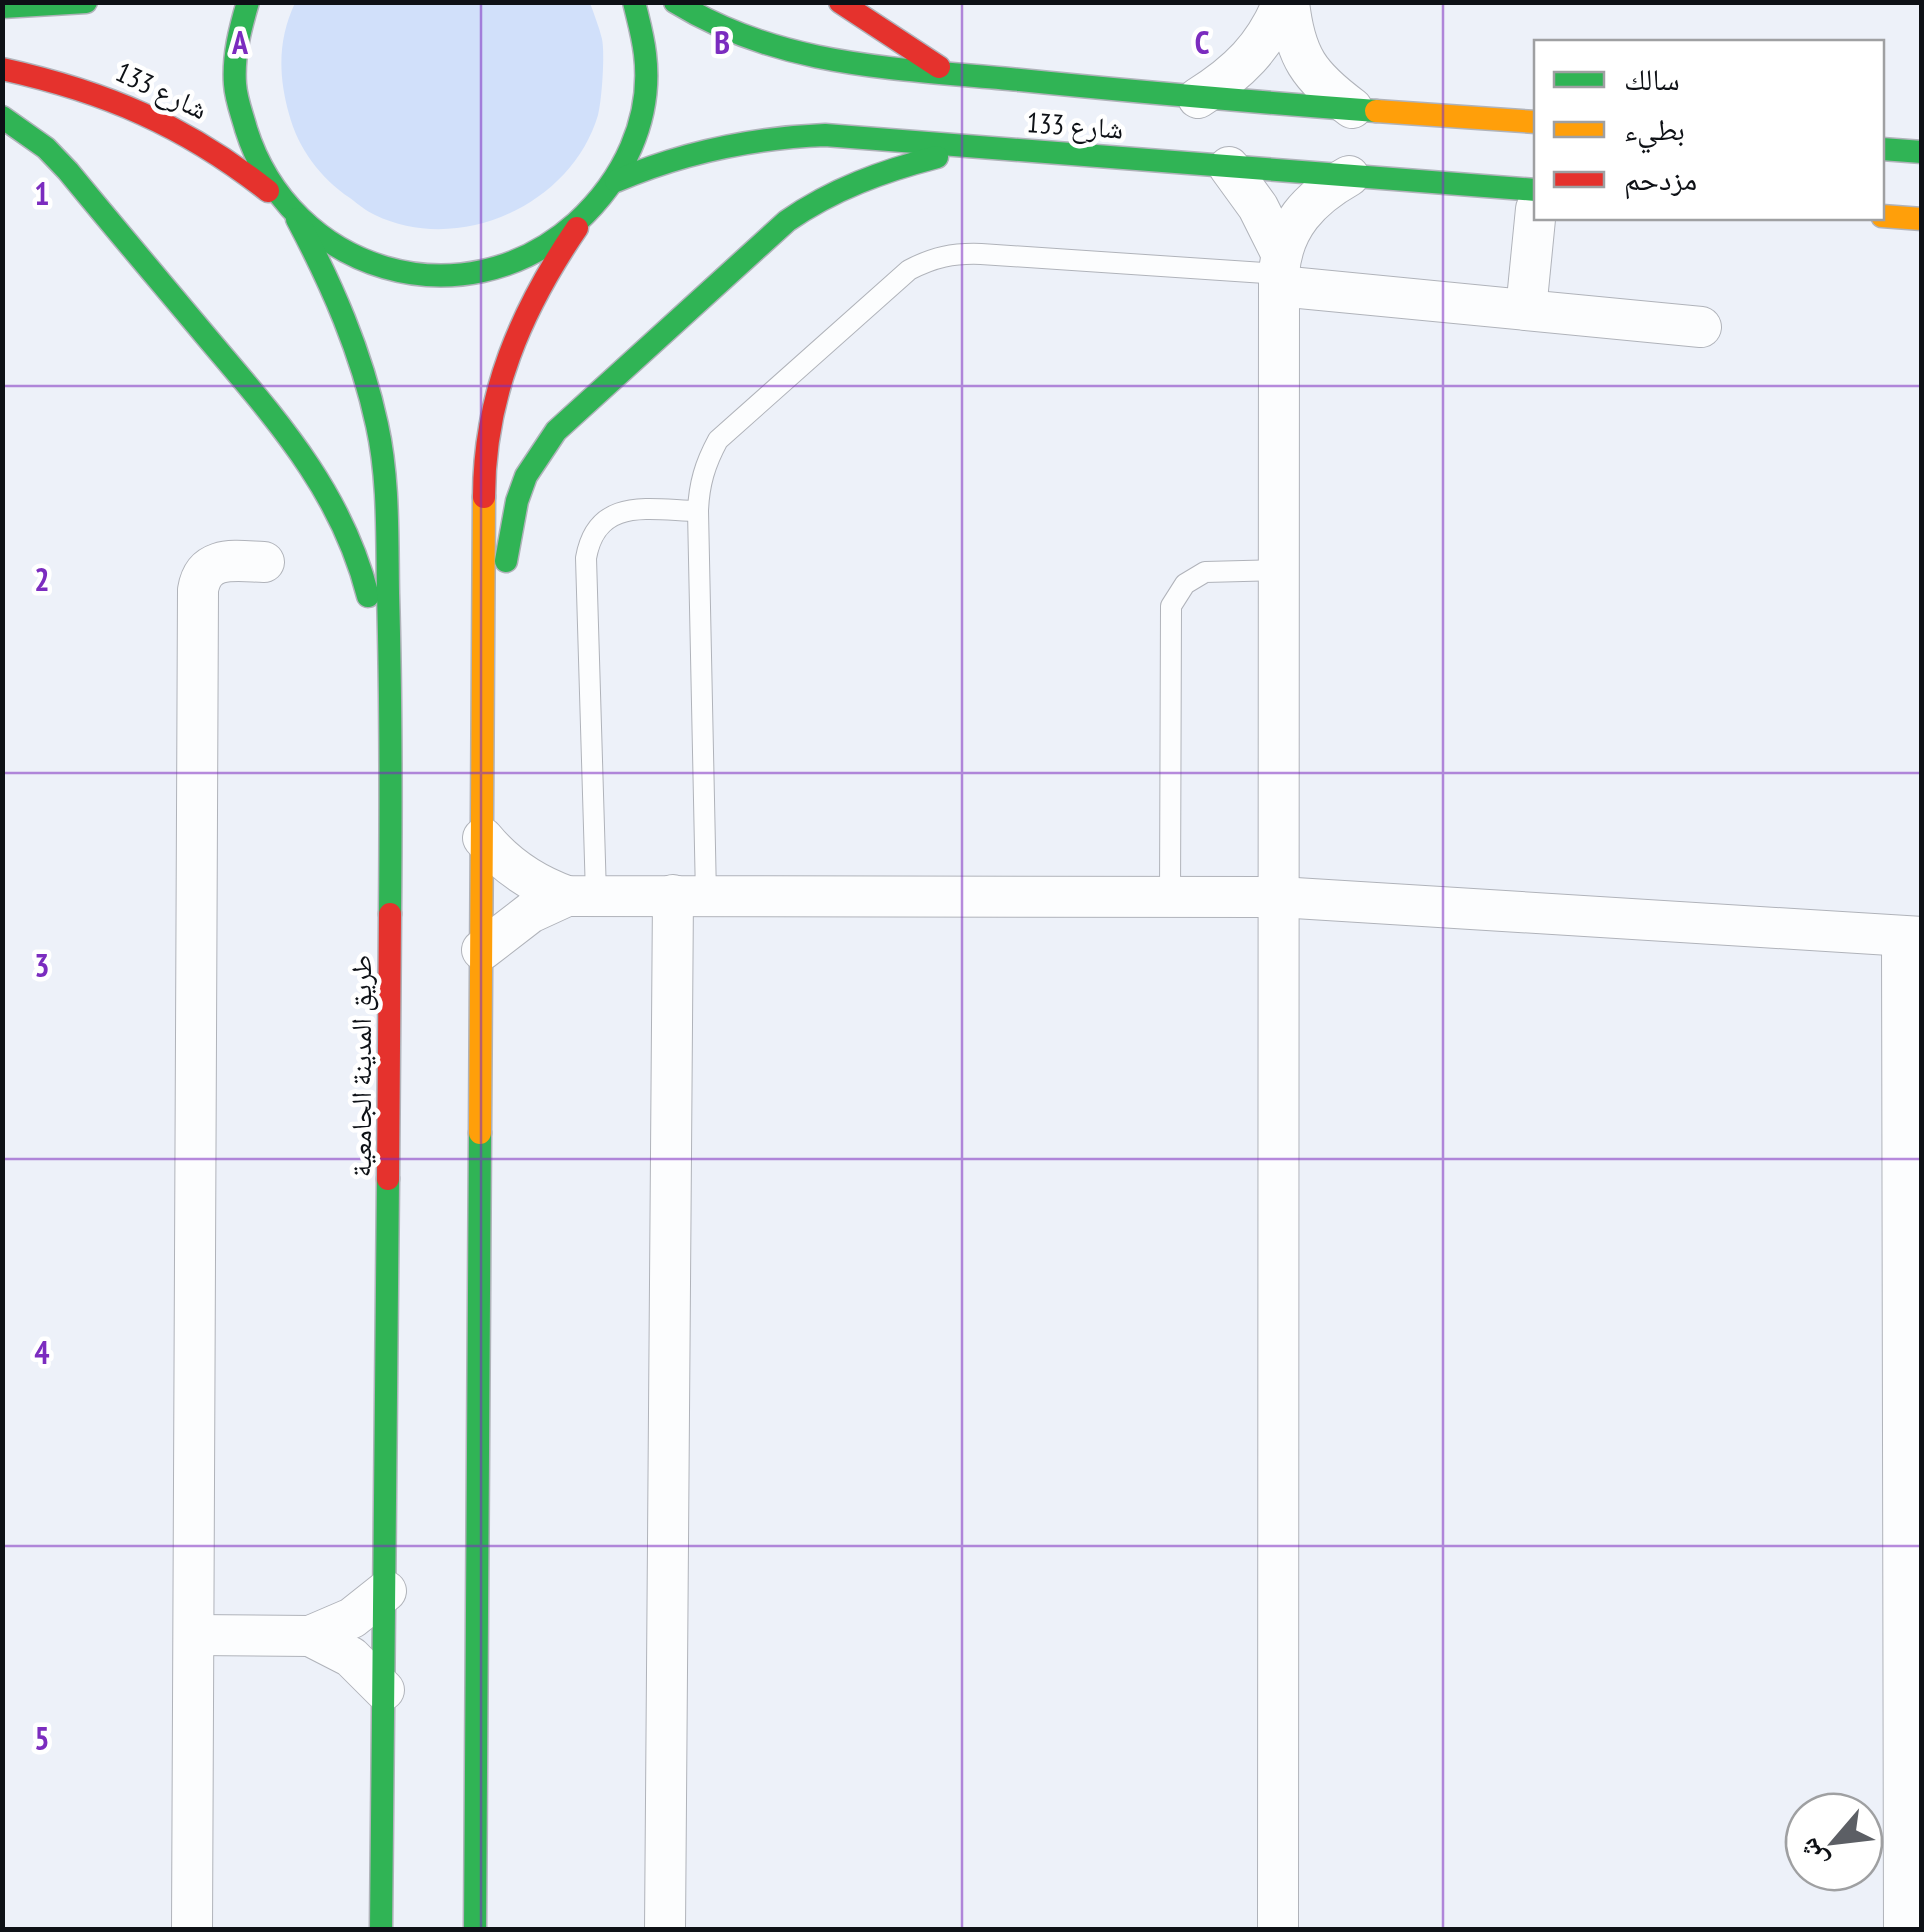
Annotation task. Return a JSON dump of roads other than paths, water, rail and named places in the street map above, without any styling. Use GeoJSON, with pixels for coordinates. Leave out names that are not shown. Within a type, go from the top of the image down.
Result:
{"type":"FeatureCollection","features":[{"type":"Feature","properties":{"kind":"main road"},"geometry":{"type":"LineString","coordinates":[[2,7],[86,2]]}},
{"type":"Feature","properties":{"kind":"main road"},"geometry":{"type":"LineString","coordinates":[[248,2],[237,41],[236,97],[250,152],[279,200],[296,219],[346,256],[404,276],[466,278],[526,261],[577,228]]}},
{"type":"Feature","properties":{"kind":"main road"},"geometry":{"type":"LineString","coordinates":[[475,1930],[484,466],[492,402],[511,339],[540,281],[616,180],[640,124],[646,63],[634,2]]}},
{"type":"Feature","properties":{"kind":"main road","name":"شارع 133"},"geometry":{"type":"LineString","coordinates":[[674,2],[710,23],[770,48],[833,61],[1198,98],[1534,122]]}},
{"type":"Feature","properties":{"kind":"main road"},"geometry":{"type":"LineString","coordinates":[[840,2],[950,74]]}},
{"type":"Feature","properties":{"kind":"main road","name":"شارع 133"},"geometry":{"type":"LineString","coordinates":[[2,70],[61,80],[121,100],[178,127],[231,160],[279,200]]}},
{"type":"Feature","properties":{"kind":"main road"},"geometry":{"type":"LineString","coordinates":[[2,117],[46,148],[68,172],[327,486],[357,549],[392,732]]}},
{"type":"Feature","properties":{"kind":"main road","name":"شارع 133"},"geometry":{"type":"LineString","coordinates":[[616,180],[665,159],[718,144],[771,136],[825,136],[1534,190]]}},
{"type":"Feature","properties":{"kind":"main road"},"geometry":{"type":"LineString","coordinates":[[483,677],[518,501],[526,476],[556,431],[787,221],[812,203],[838,188],[896,166],[974,148]]}},
{"type":"Feature","properties":{"kind":"main road"},"geometry":{"type":"LineString","coordinates":[[1884,149],[1922,152]]}},
{"type":"Feature","properties":{"kind":"main road"},"geometry":{"type":"LineString","coordinates":[[1884,216],[1922,219]]}},
{"type":"Feature","properties":{"kind":"main road","name":"طريق المدينة الجامعية"},"geometry":{"type":"LineString","coordinates":[[296,219],[332,286],[359,356],[378,428],[386,503],[392,732],[381,1930]]}},
{"type":"Feature","properties":{"kind":"street"},"geometry":{"type":"LineString","coordinates":[[1198,98],[1247,63],[1286,2]]}},
{"type":"Feature","properties":{"kind":"street"},"geometry":{"type":"LineString","coordinates":[[1286,2],[1304,64],[1315,79],[1352,108]]}},
{"type":"Feature","properties":{"kind":"street"},"geometry":{"type":"LineString","coordinates":[[1229,167],[1258,207],[1279,270]]}},
{"type":"Feature","properties":{"kind":"street"},"geometry":{"type":"LineString","coordinates":[[1278,1930],[1279,270],[1291,227],[1326,189],[1349,176]]}},
{"type":"Feature","properties":{"kind":"street"},"geometry":{"type":"LineString","coordinates":[[1526,310],[1535,220]]}},
{"type":"Feature","properties":{"kind":"street"},"geometry":{"type":"LineString","coordinates":[[1279,270],[1526,310],[1701,328]]}},
{"type":"Feature","properties":{"kind":"street"},"geometry":{"type":"LineString","coordinates":[[192,1930],[198,590],[207,567],[218,562],[264,562]]}},
{"type":"Feature","properties":{"kind":"street"},"geometry":{"type":"LineString","coordinates":[[482,838],[531,881],[582,896],[1279,897],[1912,936],[1912,1562],[1904,1930]]}},
{"type":"Feature","properties":{"kind":"street"},"geometry":{"type":"LineString","coordinates":[[482,950],[513,924],[582,896]]}},
{"type":"Feature","properties":{"kind":"street"},"geometry":{"type":"LineString","coordinates":[[665,1930],[690,896]]}},
{"type":"Feature","properties":{"kind":"street"},"geometry":{"type":"LineString","coordinates":[[194,1635],[310,1636],[352,1618],[386,1591]]}},
{"type":"Feature","properties":{"kind":"street"},"geometry":{"type":"LineString","coordinates":[[310,1636],[351,1657],[384,1690]]}},
{"type":"Feature","properties":{"kind":"lane"},"geometry":{"type":"LineString","coordinates":[[690,896],[699,486],[718,440],[909,270],[931,259],[955,253],[1279,270]]}},
{"type":"Feature","properties":{"kind":"lane"},"geometry":{"type":"LineString","coordinates":[[582,896],[589,539],[600,523],[615,513],[698,511]]}},
{"type":"Feature","properties":{"kind":"lane"},"geometry":{"type":"LineString","coordinates":[[1170,898],[1172,606],[1184,584],[1205,572],[1280,570]]}}]}
